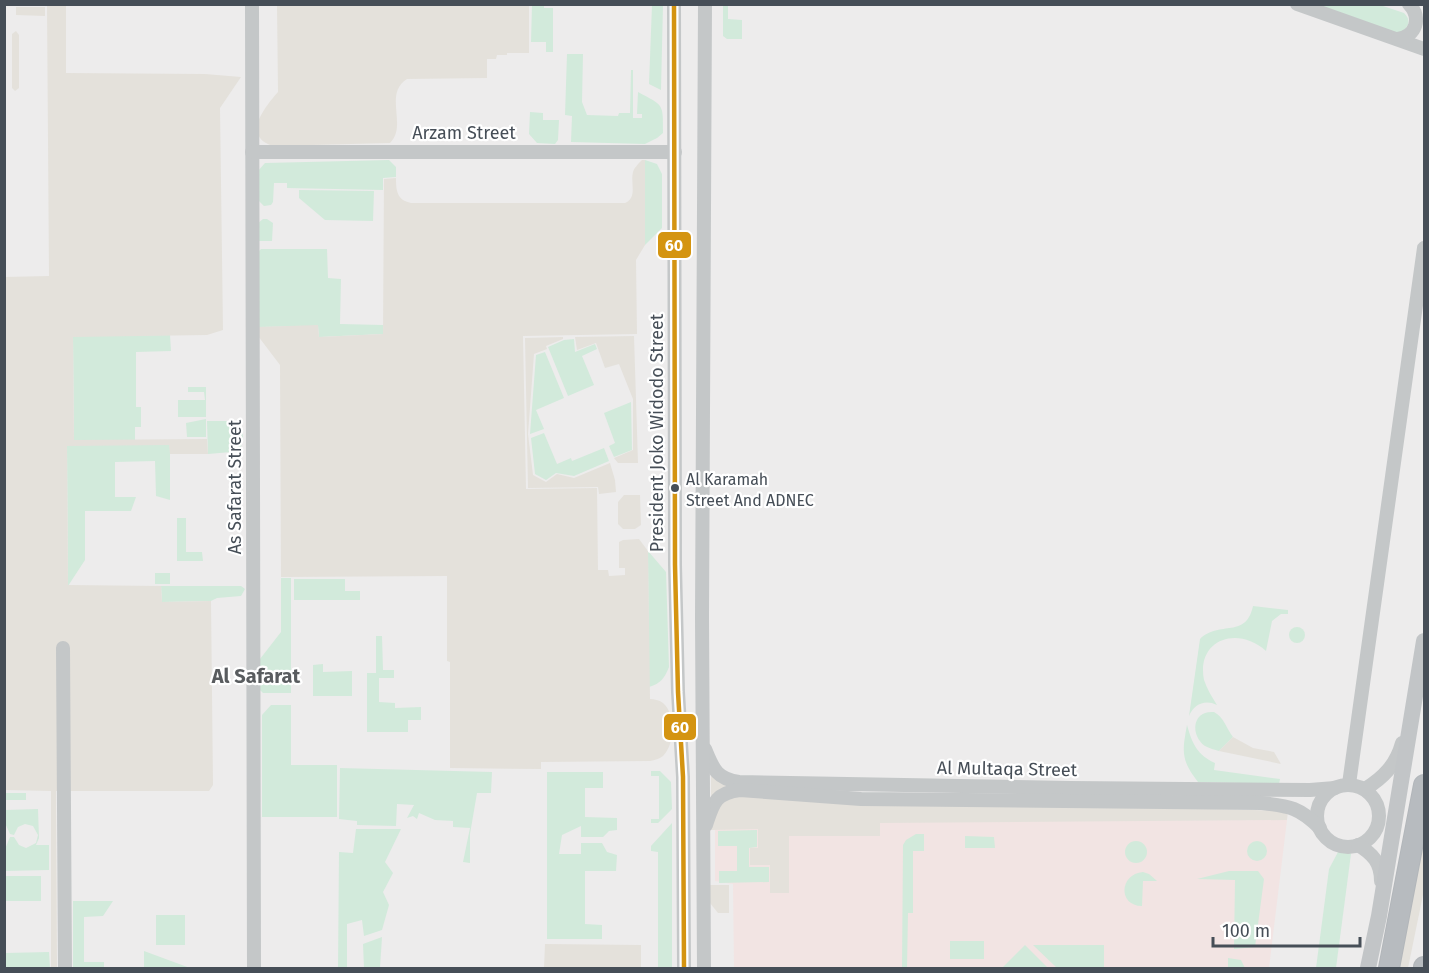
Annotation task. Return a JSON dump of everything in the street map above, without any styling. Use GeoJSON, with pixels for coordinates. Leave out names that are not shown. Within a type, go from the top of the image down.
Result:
{"type":"FeatureCollection","features":[{"type":"Feature","properties":{"kind":"highway"},"geometry":{"type":"LineString","coordinates":[[1389,969],[1425,785]]}},
{"type":"Feature","properties":{"kind":"main road"},"geometry":{"type":"LineString","coordinates":[[1368,969],[1425,641]]}},
{"type":"Feature","properties":{"kind":"street","name":"As Safarat Street"},"geometry":{"type":"LineString","coordinates":[[252,4],[254,969]]}},
{"type":"Feature","properties":{"kind":"street","name":"President Joko Widodo Street"},"geometry":{"type":"LineString","coordinates":[[674,4],[675,565],[678,692],[684,786],[684,969]]}},
{"type":"Feature","properties":{"kind":"street"},"geometry":{"type":"LineString","coordinates":[[696,4],[698,158],[705,183]]}},
{"type":"Feature","properties":{"kind":"street"},"geometry":{"type":"LineString","coordinates":[[704,969],[702,741],[705,4]]}},
{"type":"Feature","properties":{"kind":"street"},"geometry":{"type":"LineString","coordinates":[[1398,39],[1409,35],[1416,26],[1416,14],[1409,4]]}},
{"type":"Feature","properties":{"kind":"street"},"geometry":{"type":"LineString","coordinates":[[1415,4],[1425,8]]}},
{"type":"Feature","properties":{"kind":"street"},"geometry":{"type":"LineString","coordinates":[[1302,5],[1425,49]]}},
{"type":"Feature","properties":{"kind":"street","name":"Arzam Street"},"geometry":{"type":"LineString","coordinates":[[252,152],[675,152]]}},
{"type":"Feature","properties":{"kind":"street"},"geometry":{"type":"LineString","coordinates":[[1349,784],[1425,248]]}},
{"type":"Feature","properties":{"kind":"street"},"geometry":{"type":"LineString","coordinates":[[63,648],[65,969]]}},
{"type":"Feature","properties":{"kind":"street"},"geometry":{"type":"LineString","coordinates":[[1365,789],[1388,771],[1395,762],[1401,749],[1418,686]]}},
{"type":"Feature","properties":{"kind":"street","name":"Al Multaqa Street"},"geometry":{"type":"LineString","coordinates":[[702,741],[718,775],[729,781],[739,782],[1071,788],[1335,788]]}},
{"type":"Feature","properties":{"kind":"street"},"geometry":{"type":"LineString","coordinates":[[1349,784],[1365,789],[1372,796],[1379,814],[1378,824],[1374,833],[1367,840],[1358,845],[1341,846],[1333,842],[1320,828],[1318,811],[1325,796],[1335,788],[1349,784]]}},
{"type":"Feature","properties":{"kind":"street"},"geometry":{"type":"LineString","coordinates":[[1262,803],[1299,801],[1303,796],[1303,792],[1299,789]]}},
{"type":"Feature","properties":{"kind":"street","name":"Al Multaqa Street"},"geometry":{"type":"LineString","coordinates":[[703,833],[714,802],[725,794],[740,790],[861,799],[1262,803],[1290,806],[1305,814],[1320,828]]}},
{"type":"Feature","properties":{"kind":"street"},"geometry":{"type":"LineString","coordinates":[[1358,845],[1372,855],[1379,866],[1381,879],[1379,916]]}},
{"type":"Feature","properties":{"kind":"shaded area"},"geometry":{"type":"Polygon","coordinates":[[[1287,820],[1269,968],[734,968],[733,884],[715,881],[715,821],[1287,820]]]}},
{"type":"Feature","properties":{"kind":"green space"},"geometry":{"type":"Polygon","coordinates":[[[532,5],[553,8],[553,52],[546,52],[546,42],[531,42],[532,5]]]}},
{"type":"Feature","properties":{"kind":"green space"},"geometry":{"type":"Polygon","coordinates":[[[652,5],[663,5],[661,90],[649,84],[652,5]]]}},
{"type":"Feature","properties":{"kind":"green space"},"geometry":{"type":"Polygon","coordinates":[[[723,5],[728,5],[728,19],[742,20],[742,39],[727,39],[723,36],[723,5]]]}},
{"type":"Feature","properties":{"kind":"green space"},"geometry":{"type":"Polygon","coordinates":[[[1318,5],[1380,5],[1404,13],[1408,22],[1399,34],[1318,5]]]}},
{"type":"Feature","properties":{"kind":"green space"},"geometry":{"type":"Polygon","coordinates":[[[567,54],[583,54],[582,102],[587,115],[618,116],[619,113],[630,113],[631,70],[633,70],[633,118],[642,118],[642,114],[637,114],[638,92],[660,106],[663,116],[663,133],[645,144],[571,142],[572,116],[565,115],[567,54]]]}},
{"type":"Feature","properties":{"kind":"green space"},"geometry":{"type":"Polygon","coordinates":[[[530,112],[543,113],[543,120],[559,120],[558,140],[555,144],[537,143],[529,134],[530,112]]]}},
{"type":"Feature","properties":{"kind":"green space"},"geometry":{"type":"Polygon","coordinates":[[[389,160],[396,167],[396,177],[383,178],[383,190],[287,188],[287,183],[274,183],[271,205],[264,206],[259,201],[258,171],[265,163],[389,160]]]}},
{"type":"Feature","properties":{"kind":"green space"},"geometry":{"type":"Polygon","coordinates":[[[645,160],[657,164],[662,174],[662,228],[645,245],[645,160]]]}},
{"type":"Feature","properties":{"kind":"green space"},"geometry":{"type":"Polygon","coordinates":[[[299,190],[374,191],[373,221],[325,220],[299,198],[299,190]]]}},
{"type":"Feature","properties":{"kind":"green space"},"geometry":{"type":"Polygon","coordinates":[[[263,219],[273,223],[272,241],[258,241],[258,223],[263,219]]]}},
{"type":"Feature","properties":{"kind":"green space"},"geometry":{"type":"Polygon","coordinates":[[[261,249],[327,249],[328,278],[341,279],[340,324],[383,325],[383,334],[319,337],[318,326],[258,327],[259,251],[261,249]]]}},
{"type":"Feature","properties":{"kind":"green space"},"geometry":{"type":"Polygon","coordinates":[[[170,335],[171,351],[136,352],[136,407],[141,407],[141,427],[135,427],[135,440],[74,440],[73,336],[170,335]]]}},
{"type":"Feature","properties":{"kind":"green space"},"geometry":{"type":"Polygon","coordinates":[[[574,339],[575,352],[595,344],[597,349],[582,356],[594,385],[568,396],[548,347],[564,340],[574,339]]]}},
{"type":"Feature","properties":{"kind":"green space"},"geometry":{"type":"Polygon","coordinates":[[[545,352],[564,398],[536,410],[544,429],[530,434],[536,355],[545,352]]]}},
{"type":"Feature","properties":{"kind":"green space"},"geometry":{"type":"Polygon","coordinates":[[[188,387],[206,387],[206,417],[178,417],[178,400],[205,400],[204,392],[188,392],[188,387]]]}},
{"type":"Feature","properties":{"kind":"green space"},"geometry":{"type":"Polygon","coordinates":[[[631,402],[632,450],[614,457],[609,446],[615,443],[604,413],[631,402]]]}},
{"type":"Feature","properties":{"kind":"green space"},"geometry":{"type":"Polygon","coordinates":[[[206,419],[206,437],[187,437],[186,423],[206,419]]]}},
{"type":"Feature","properties":{"kind":"green space"},"geometry":{"type":"Polygon","coordinates":[[[207,421],[231,421],[241,427],[243,437],[241,447],[231,452],[208,454],[207,421]]]}},
{"type":"Feature","properties":{"kind":"green space"},"geometry":{"type":"Polygon","coordinates":[[[544,433],[557,464],[571,458],[572,461],[604,448],[609,461],[574,476],[556,473],[546,480],[535,474],[531,438],[544,433]]]}},
{"type":"Feature","properties":{"kind":"green space"},"geometry":{"type":"Polygon","coordinates":[[[67,445],[170,445],[170,500],[156,496],[155,461],[115,462],[115,497],[136,497],[131,511],[85,511],[85,560],[68,586],[67,445]]]}},
{"type":"Feature","properties":{"kind":"green space"},"geometry":{"type":"Polygon","coordinates":[[[177,518],[186,518],[186,552],[202,552],[203,561],[177,561],[177,518]]]}},
{"type":"Feature","properties":{"kind":"green space"},"geometry":{"type":"Polygon","coordinates":[[[648,551],[666,572],[669,667],[662,680],[649,687],[648,551]]]}},
{"type":"Feature","properties":{"kind":"green space"},"geometry":{"type":"Polygon","coordinates":[[[155,573],[170,573],[170,584],[155,584],[155,573]]]}},
{"type":"Feature","properties":{"kind":"green space"},"geometry":{"type":"Polygon","coordinates":[[[281,578],[291,578],[291,693],[263,693],[259,689],[260,659],[281,632],[281,578]]]}},
{"type":"Feature","properties":{"kind":"green space"},"geometry":{"type":"Polygon","coordinates":[[[294,579],[345,579],[345,591],[360,591],[360,600],[294,600],[294,579]]]}},
{"type":"Feature","properties":{"kind":"green space"},"geometry":{"type":"Polygon","coordinates":[[[161,586],[241,586],[245,589],[241,596],[217,598],[211,601],[162,602],[161,586]]]}},
{"type":"Feature","properties":{"kind":"green space"},"geometry":{"type":"Polygon","coordinates":[[[1253,606],[1288,610],[1288,614],[1281,614],[1272,621],[1266,651],[1255,643],[1243,639],[1232,638],[1212,646],[1203,666],[1204,680],[1217,705],[1208,702],[1200,704],[1189,716],[1200,639],[1208,633],[1238,626],[1245,622],[1253,606]]]}},
{"type":"Feature","properties":{"kind":"green space"},"geometry":{"type":"Polygon","coordinates":[[[1297,627],[1305,635],[1297,643],[1289,635],[1297,627]]]}},
{"type":"Feature","properties":{"kind":"green space"},"geometry":{"type":"Polygon","coordinates":[[[376,636],[382,636],[383,670],[394,670],[394,678],[379,678],[379,702],[395,703],[395,708],[421,707],[421,720],[408,720],[408,732],[367,732],[367,673],[376,673],[376,636]]]}},
{"type":"Feature","properties":{"kind":"green space"},"geometry":{"type":"Polygon","coordinates":[[[323,664],[323,672],[352,671],[352,696],[313,696],[313,665],[323,664]]]}},
{"type":"Feature","properties":{"kind":"green space"},"geometry":{"type":"Polygon","coordinates":[[[271,705],[291,705],[291,765],[337,765],[337,817],[262,817],[262,715],[271,705]]]}},
{"type":"Feature","properties":{"kind":"green space"},"geometry":{"type":"Polygon","coordinates":[[[1214,712],[1223,720],[1233,737],[1219,751],[1205,746],[1195,730],[1201,715],[1214,712]]]}},
{"type":"Feature","properties":{"kind":"green space"},"geometry":{"type":"Polygon","coordinates":[[[1187,725],[1196,748],[1215,763],[1214,770],[1280,779],[1279,784],[1198,782],[1188,768],[1184,755],[1187,725]]]}},
{"type":"Feature","properties":{"kind":"green space"},"geometry":{"type":"Polygon","coordinates":[[[340,768],[492,772],[491,793],[477,793],[470,834],[470,863],[463,862],[470,828],[453,827],[453,821],[435,820],[419,813],[417,819],[413,816],[407,818],[414,805],[397,804],[396,826],[357,825],[357,821],[339,819],[340,768]]]}},
{"type":"Feature","properties":{"kind":"green space"},"geometry":{"type":"Polygon","coordinates":[[[651,771],[660,771],[671,782],[672,809],[658,823],[651,823],[651,819],[659,819],[659,776],[651,776],[651,771]]]}},
{"type":"Feature","properties":{"kind":"green space"},"geometry":{"type":"Polygon","coordinates":[[[547,772],[603,772],[603,788],[585,788],[585,817],[617,818],[617,830],[609,831],[603,837],[581,837],[581,826],[562,835],[559,854],[581,854],[581,843],[602,843],[607,852],[617,855],[616,871],[585,871],[585,924],[602,925],[602,939],[547,939],[547,772]]]}},
{"type":"Feature","properties":{"kind":"green space"},"geometry":{"type":"Polygon","coordinates":[[[4,793],[26,793],[26,800],[5,800],[4,793]]]}},
{"type":"Feature","properties":{"kind":"green space"},"geometry":{"type":"Polygon","coordinates":[[[38,809],[39,838],[36,845],[49,845],[49,870],[5,871],[5,849],[10,837],[14,837],[19,845],[26,848],[36,843],[38,835],[33,826],[25,824],[18,827],[14,835],[10,834],[5,823],[5,810],[38,809]]]}},
{"type":"Feature","properties":{"kind":"green space"},"geometry":{"type":"Polygon","coordinates":[[[672,823],[672,968],[658,968],[658,852],[651,851],[651,846],[672,823]]]}},
{"type":"Feature","properties":{"kind":"green space"},"geometry":{"type":"Polygon","coordinates":[[[356,829],[401,829],[385,862],[393,873],[383,892],[389,905],[382,930],[364,936],[362,920],[347,924],[347,968],[338,968],[339,852],[353,853],[356,829]]]}},
{"type":"Feature","properties":{"kind":"green space"},"geometry":{"type":"Polygon","coordinates":[[[757,830],[757,847],[749,848],[749,867],[769,867],[769,882],[719,883],[719,871],[737,871],[737,846],[718,846],[718,831],[757,830]]]}},
{"type":"Feature","properties":{"kind":"green space"},"geometry":{"type":"Polygon","coordinates":[[[916,834],[924,834],[924,851],[913,851],[913,913],[908,913],[907,968],[902,968],[903,845],[906,840],[916,834]]]}},
{"type":"Feature","properties":{"kind":"green space"},"geometry":{"type":"Polygon","coordinates":[[[965,836],[994,837],[995,848],[965,848],[965,836]]]}},
{"type":"Feature","properties":{"kind":"green space"},"geometry":{"type":"Polygon","coordinates":[[[1136,841],[1144,844],[1147,852],[1144,860],[1136,863],[1128,860],[1125,852],[1128,844],[1136,841]]]}},
{"type":"Feature","properties":{"kind":"green space"},"geometry":{"type":"Polygon","coordinates":[[[1257,841],[1264,844],[1267,851],[1264,858],[1257,861],[1250,858],[1247,851],[1250,844],[1257,841]]]}},
{"type":"Feature","properties":{"kind":"green space"},"geometry":{"type":"Polygon","coordinates":[[[1341,849],[1346,849],[1351,854],[1336,968],[1316,968],[1329,869],[1341,849]]]}},
{"type":"Feature","properties":{"kind":"green space"},"geometry":{"type":"Polygon","coordinates":[[[1229,871],[1258,871],[1264,879],[1255,947],[1234,949],[1235,880],[1197,879],[1229,871]]]}},
{"type":"Feature","properties":{"kind":"green space"},"geometry":{"type":"Polygon","coordinates":[[[1143,872],[1157,881],[1143,881],[1142,906],[1134,905],[1125,896],[1124,890],[1129,878],[1143,872]]]}},
{"type":"Feature","properties":{"kind":"green space"},"geometry":{"type":"Polygon","coordinates":[[[5,876],[41,876],[41,901],[5,901],[5,876]]]}},
{"type":"Feature","properties":{"kind":"green space"},"geometry":{"type":"Polygon","coordinates":[[[73,901],[113,901],[103,916],[84,917],[84,962],[104,962],[104,968],[73,968],[73,901]]]}},
{"type":"Feature","properties":{"kind":"green space"},"geometry":{"type":"Polygon","coordinates":[[[156,915],[185,915],[185,945],[156,945],[156,915]]]}},
{"type":"Feature","properties":{"kind":"green space"},"geometry":{"type":"Polygon","coordinates":[[[382,937],[380,968],[364,968],[363,944],[382,937]]]}},
{"type":"Feature","properties":{"kind":"green space"},"geometry":{"type":"Polygon","coordinates":[[[950,941],[984,941],[984,959],[950,959],[950,941]]]}},
{"type":"Feature","properties":{"kind":"green space"},"geometry":{"type":"Polygon","coordinates":[[[1025,945],[1048,968],[1002,968],[1025,945]]]}},
{"type":"Feature","properties":{"kind":"green space"},"geometry":{"type":"Polygon","coordinates":[[[1033,945],[1104,945],[1104,968],[1057,968],[1033,945]]]}},
{"type":"Feature","properties":{"kind":"green space"},"geometry":{"type":"Polygon","coordinates":[[[144,951],[190,968],[144,968],[144,951]]]}},
{"type":"Feature","properties":{"kind":"green space"},"geometry":{"type":"Polygon","coordinates":[[[49,952],[50,968],[5,968],[5,953],[49,952]]]}},
{"type":"Feature","properties":{"kind":"green space"},"geometry":{"type":"Polygon","coordinates":[[[1228,958],[1241,960],[1245,968],[1228,968],[1228,958]]]}},
{"type":"Feature","properties":{"kind":"sand"},"geometry":{"type":"Polygon","coordinates":[[[47,5],[66,5],[66,73],[205,74],[241,77],[220,108],[223,330],[207,335],[73,337],[74,440],[207,439],[208,454],[170,454],[169,445],[67,446],[68,585],[161,586],[162,602],[211,601],[213,785],[209,791],[56,791],[57,968],[51,968],[51,791],[5,790],[4,277],[49,276],[47,5]]]}},
{"type":"Feature","properties":{"kind":"sand"},"geometry":{"type":"Polygon","coordinates":[[[277,5],[529,5],[529,53],[507,53],[507,55],[497,55],[496,59],[487,59],[487,78],[407,79],[400,85],[397,93],[397,128],[390,143],[273,146],[263,141],[258,135],[257,128],[262,113],[278,92],[277,5]]]}},
{"type":"Feature","properties":{"kind":"sand"},"geometry":{"type":"Polygon","coordinates":[[[16,7],[45,7],[45,16],[16,15],[16,7]]]}},
{"type":"Feature","properties":{"kind":"sand"},"geometry":{"type":"Polygon","coordinates":[[[16,31],[19,35],[19,88],[15,91],[12,88],[12,34],[16,31]]]}},
{"type":"Feature","properties":{"kind":"sand"},"geometry":{"type":"Polygon","coordinates":[[[642,160],[645,160],[645,245],[636,260],[637,334],[523,336],[526,489],[597,488],[598,570],[608,570],[609,576],[625,575],[625,568],[619,568],[619,542],[639,539],[648,551],[650,699],[663,703],[670,714],[672,737],[670,744],[663,756],[650,761],[541,762],[541,769],[450,768],[447,576],[281,577],[280,365],[258,336],[258,327],[318,325],[319,337],[383,334],[384,179],[396,178],[398,194],[403,200],[411,203],[625,203],[631,197],[634,170],[642,160]]]}},
{"type":"Feature","properties":{"kind":"sand"},"geometry":{"type":"Polygon","coordinates":[[[634,336],[638,463],[618,463],[614,458],[633,450],[633,399],[619,364],[605,368],[596,343],[577,350],[575,337],[634,336]]]}},
{"type":"Feature","properties":{"kind":"sand"},"geometry":{"type":"Polygon","coordinates":[[[563,337],[546,346],[547,349],[534,354],[528,434],[533,475],[546,482],[557,474],[574,478],[610,463],[616,492],[599,494],[598,487],[528,488],[525,338],[563,337]]]}},
{"type":"Feature","properties":{"kind":"sand"},"geometry":{"type":"Polygon","coordinates":[[[624,495],[640,495],[641,525],[635,529],[623,529],[618,524],[618,502],[624,495]]]}},
{"type":"Feature","properties":{"kind":"sand"},"geometry":{"type":"Polygon","coordinates":[[[1233,737],[1253,748],[1274,752],[1281,764],[1219,751],[1233,737]]]}},
{"type":"Feature","properties":{"kind":"sand"},"geometry":{"type":"Polygon","coordinates":[[[711,775],[730,787],[711,796],[711,775]]]}},
{"type":"Feature","properties":{"kind":"sand"},"geometry":{"type":"Polygon","coordinates":[[[728,796],[1288,811],[1287,820],[880,823],[880,836],[789,836],[789,893],[770,893],[770,865],[750,865],[750,848],[758,848],[758,829],[711,830],[711,809],[728,796]]]}},
{"type":"Feature","properties":{"kind":"sand"},"geometry":{"type":"Polygon","coordinates":[[[1424,828],[1424,890],[1408,968],[1397,968],[1424,828]]]}},
{"type":"Feature","properties":{"kind":"sand"},"geometry":{"type":"Polygon","coordinates":[[[710,885],[729,885],[729,913],[718,913],[710,903],[710,885]]]}},
{"type":"Feature","properties":{"kind":"sand"},"geometry":{"type":"Polygon","coordinates":[[[545,944],[641,945],[641,968],[544,968],[545,944]]]}},
{"type":"Feature","properties":{"kind":"transit line","name":"60"},"geometry":{"type":"LineString","coordinates":[[674,4],[675,565],[683,777],[684,968]]}},
{"type":"Feature","properties":{"kind":"place","name":"Al Karamah Street And ADNEC"},"geometry":{"type":"Point","coordinates":[675,488]}},
{"type":"Feature","properties":{"kind":"district","name":"Al Safarat"},"geometry":{"type":"Point","coordinates":[256,676]}}]}
